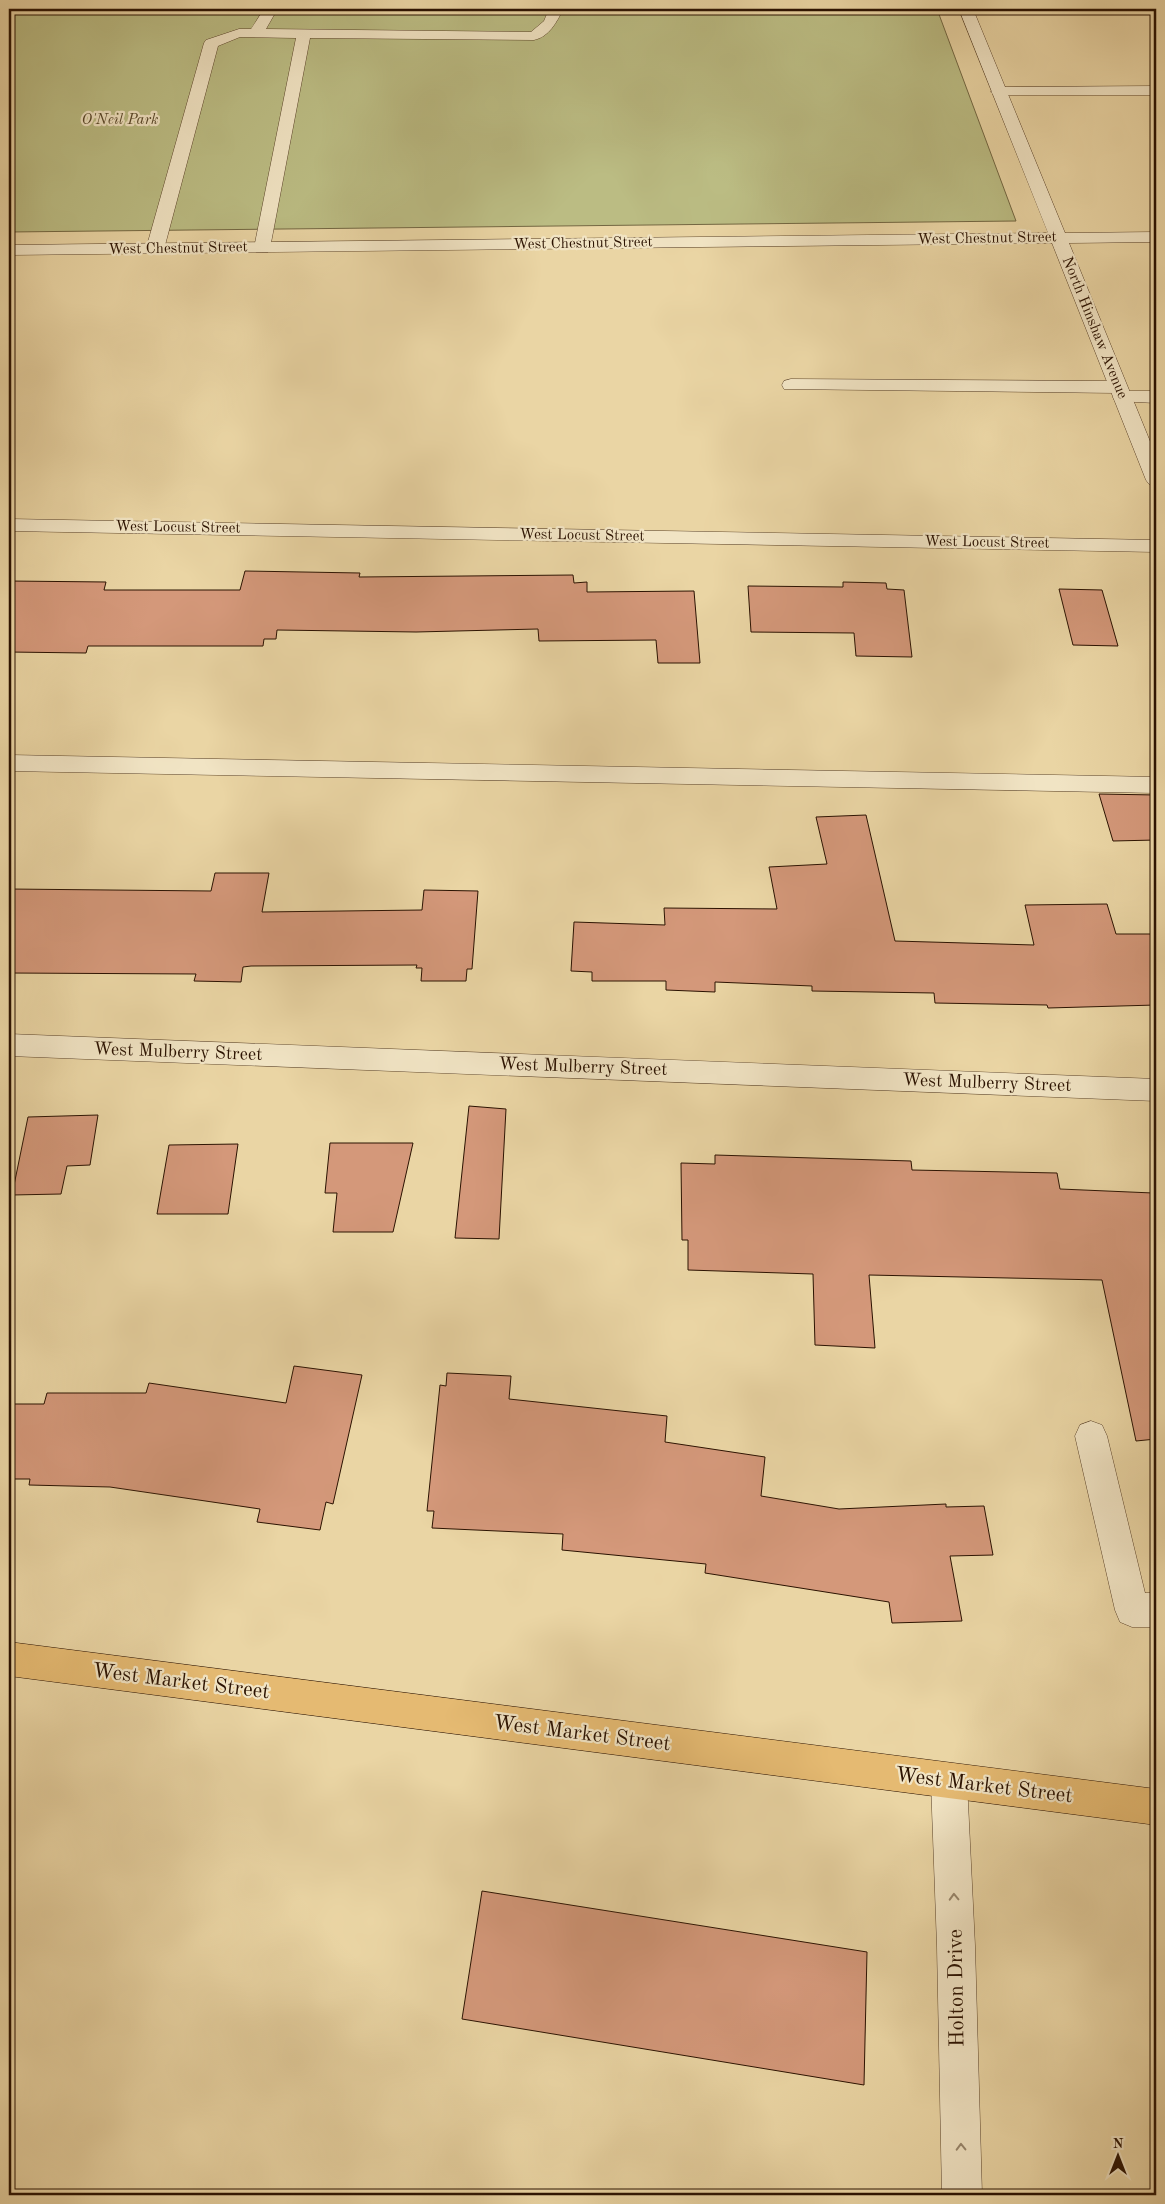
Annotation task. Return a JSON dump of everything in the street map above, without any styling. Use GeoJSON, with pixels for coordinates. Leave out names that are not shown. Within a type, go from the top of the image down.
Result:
{"type":"FeatureCollection","features":[{"type":"Feature","properties":{"kind":"main road","name":"West Market Street"},"geometry":{"type":"LineString","coordinates":[[9,1659],[1156,1808]]}},
{"type":"Feature","properties":{"kind":"street"},"geometry":{"type":"LineString","coordinates":[[256,33],[269,12],[274,9]]}},
{"type":"Feature","properties":{"kind":"street"},"geometry":{"type":"LineString","coordinates":[[155,249],[211,43],[239,33],[534,36],[550,23],[556,9]]}},
{"type":"Feature","properties":{"kind":"street","name":"North Hinshaw Avenue"},"geometry":{"type":"LineString","coordinates":[[966,9],[1056,238],[1156,480]]}},
{"type":"Feature","properties":{"kind":"street"},"geometry":{"type":"LineString","coordinates":[[262,248],[304,34]]}},
{"type":"Feature","properties":{"kind":"street"},"geometry":{"type":"LineString","coordinates":[[998,92],[1156,91]]}},
{"type":"Feature","properties":{"kind":"street","name":"West Chestnut Street"},"geometry":{"type":"LineString","coordinates":[[9,250],[1156,236]]}},
{"type":"Feature","properties":{"kind":"street"},"geometry":{"type":"LineString","coordinates":[[791,385],[1120,392],[1156,397]]}},
{"type":"Feature","properties":{"kind":"street","name":"West Locust Street"},"geometry":{"type":"LineString","coordinates":[[9,525],[1156,546]]}},
{"type":"Feature","properties":{"kind":"street"},"geometry":{"type":"LineString","coordinates":[[9,763],[1156,785]]}},
{"type":"Feature","properties":{"kind":"street","name":"West Mulberry Street"},"geometry":{"type":"LineString","coordinates":[[9,1045],[1156,1090]]}},
{"type":"Feature","properties":{"kind":"street"},"geometry":{"type":"LineString","coordinates":[[1091,1436],[1132,1610],[1156,1610]]}},
{"type":"Feature","properties":{"kind":"street","name":"Holton Drive"},"geometry":{"type":"LineString","coordinates":[[948,1782],[956,1946],[962,2195]]}},
{"type":"Feature","properties":{"kind":"green space","name":"O'Neil Park"},"geometry":{"type":"Polygon","coordinates":[[[9,9],[937,9],[1016,221],[9,232],[9,9]]]}},
{"type":"Feature","properties":{"kind":"building"},"geometry":{"type":"Polygon","coordinates":[[[245,571],[360,573],[359,577],[573,575],[574,583],[587,582],[587,592],[694,591],[700,663],[658,663],[656,640],[539,641],[538,629],[416,632],[277,630],[276,639],[264,639],[263,646],[88,646],[86,653],[9,652],[9,581],[106,582],[104,590],[240,590],[245,571]]]}},
{"type":"Feature","properties":{"kind":"building"},"geometry":{"type":"Polygon","coordinates":[[[843,582],[886,583],[887,589],[904,590],[912,657],[856,656],[854,633],[751,632],[748,586],[843,587],[843,582]]]}},
{"type":"Feature","properties":{"kind":"building"},"geometry":{"type":"Polygon","coordinates":[[[1059,589],[1102,590],[1118,646],[1073,645],[1059,589]]]}},
{"type":"Feature","properties":{"kind":"building"},"geometry":{"type":"Polygon","coordinates":[[[1099,794],[1156,795],[1156,840],[1113,841],[1099,794]]]}},
{"type":"Feature","properties":{"kind":"building"},"geometry":{"type":"Polygon","coordinates":[[[866,815],[895,941],[1034,945],[1025,905],[1107,904],[1116,934],[1156,934],[1156,1005],[1048,1008],[1047,1005],[935,1003],[934,993],[812,991],[812,986],[715,982],[715,992],[666,990],[666,981],[592,981],[592,972],[571,971],[574,922],[665,925],[664,908],[777,909],[769,867],[827,864],[816,817],[866,815]]]}},
{"type":"Feature","properties":{"kind":"building"},"geometry":{"type":"Polygon","coordinates":[[[215,873],[269,873],[262,912],[422,910],[424,890],[478,891],[472,969],[467,969],[466,981],[421,981],[422,968],[416,968],[417,965],[251,966],[243,967],[241,982],[194,981],[196,974],[9,973],[9,889],[211,891],[215,873]]]}},
{"type":"Feature","properties":{"kind":"building"},"geometry":{"type":"Polygon","coordinates":[[[469,1106],[506,1109],[499,1239],[455,1238],[469,1106]]]}},
{"type":"Feature","properties":{"kind":"building"},"geometry":{"type":"Polygon","coordinates":[[[98,1115],[90,1165],[67,1166],[61,1194],[12,1195],[28,1117],[98,1115]]]}},
{"type":"Feature","properties":{"kind":"building"},"geometry":{"type":"Polygon","coordinates":[[[330,1143],[413,1143],[393,1232],[333,1232],[337,1193],[325,1193],[330,1143]]]}},
{"type":"Feature","properties":{"kind":"building"},"geometry":{"type":"Polygon","coordinates":[[[238,1144],[228,1214],[157,1214],[169,1145],[238,1144]]]}},
{"type":"Feature","properties":{"kind":"building"},"geometry":{"type":"Polygon","coordinates":[[[715,1155],[911,1161],[912,1170],[1057,1173],[1060,1189],[1153,1193],[1156,1213],[1156,1439],[1136,1441],[1102,1280],[869,1275],[875,1348],[815,1345],[813,1274],[688,1270],[688,1240],[682,1240],[681,1163],[715,1164],[715,1155]]]}},
{"type":"Feature","properties":{"kind":"building"},"geometry":{"type":"Polygon","coordinates":[[[294,1366],[362,1375],[333,1504],[326,1502],[320,1530],[257,1522],[260,1509],[110,1487],[29,1485],[30,1479],[9,1479],[9,1404],[44,1404],[47,1393],[146,1393],[149,1383],[286,1403],[294,1366]]]}},
{"type":"Feature","properties":{"kind":"building"},"geometry":{"type":"Polygon","coordinates":[[[447,1373],[511,1376],[509,1399],[667,1416],[665,1442],[765,1457],[761,1496],[839,1509],[946,1504],[946,1507],[984,1506],[993,1555],[950,1556],[962,1621],[892,1623],[889,1602],[705,1573],[706,1564],[562,1550],[563,1534],[432,1528],[434,1511],[427,1511],[440,1385],[446,1386],[447,1373]]]}},
{"type":"Feature","properties":{"kind":"building"},"geometry":{"type":"Polygon","coordinates":[[[482,1891],[867,1952],[864,2085],[462,2019],[482,1891]]]}}]}
